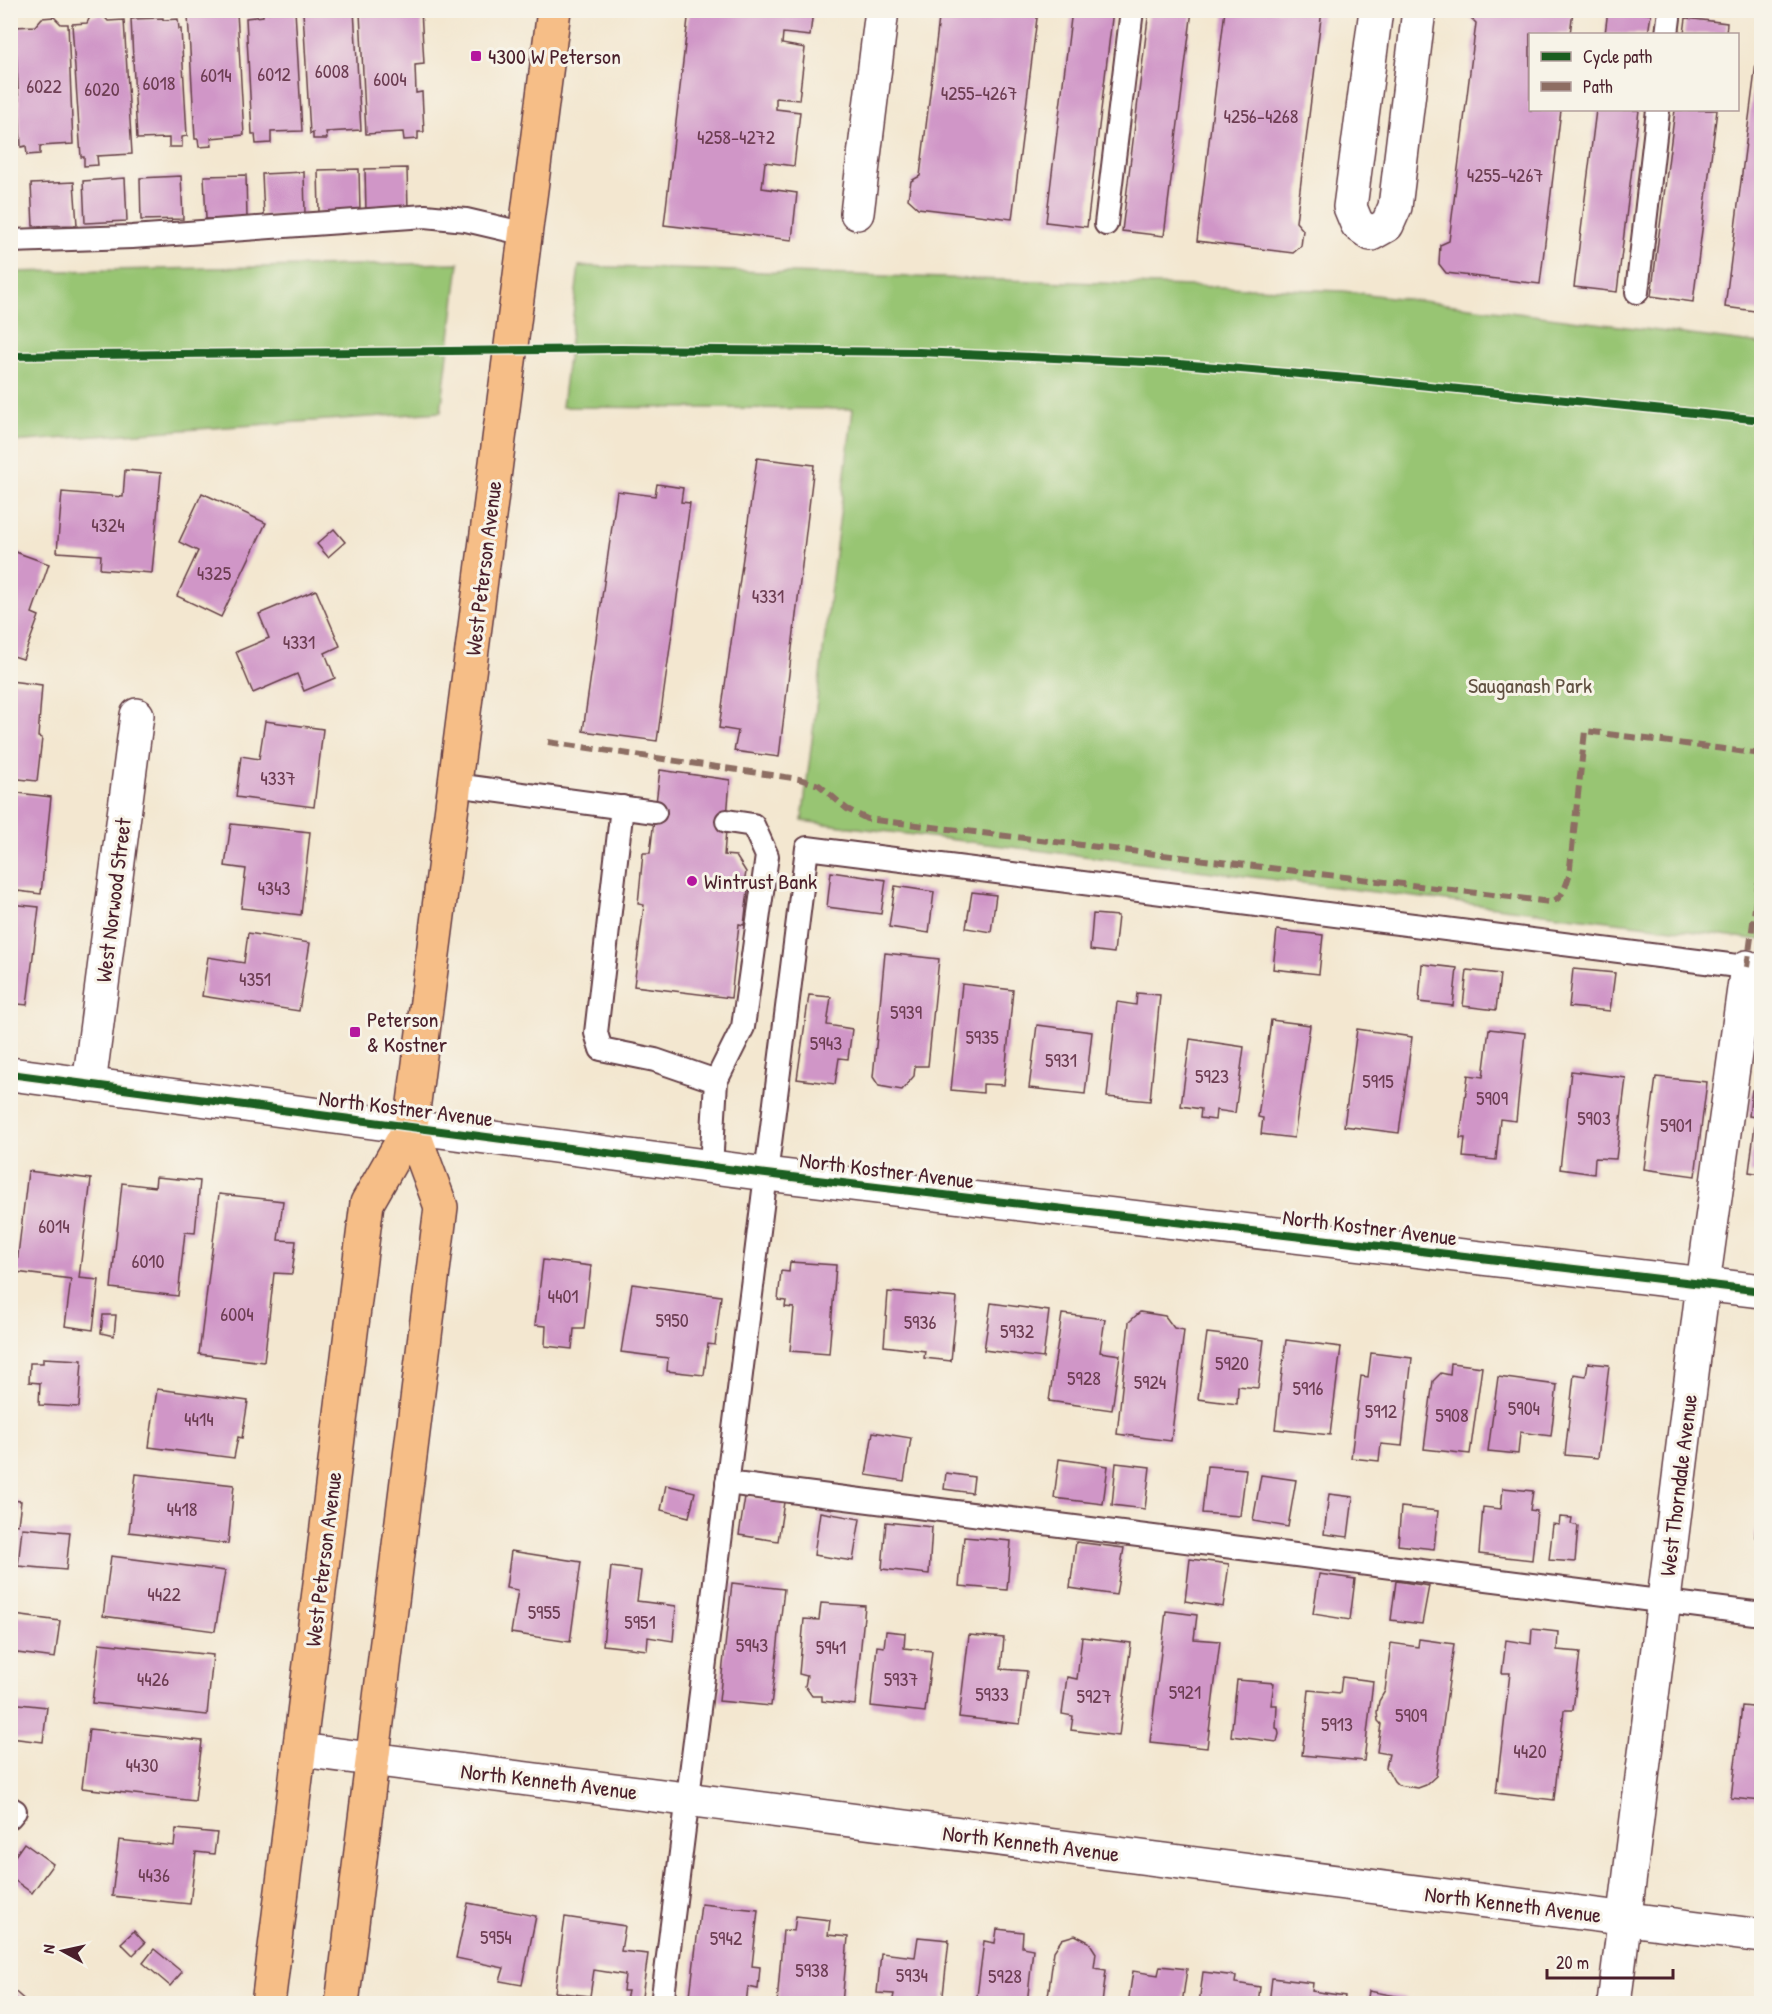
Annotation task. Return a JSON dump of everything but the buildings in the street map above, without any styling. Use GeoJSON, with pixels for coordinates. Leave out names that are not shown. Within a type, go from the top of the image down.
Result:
{"type":"FeatureCollection","features":[{"type":"Feature","properties":{"kind":"main road","name":"West Peterson Avenue"},"geometry":{"type":"LineString","coordinates":[[268,2004],[367,1203],[411,1126],[554,10]]}},
{"type":"Feature","properties":{"kind":"main road","name":"West Peterson Avenue"},"geometry":{"type":"LineString","coordinates":[[342,2004],[441,1207],[411,1126]]}},
{"type":"Feature","properties":{"kind":"street"},"geometry":{"type":"LineString","coordinates":[[857,213],[882,10]]}},
{"type":"Feature","properties":{"kind":"street"},"geometry":{"type":"LineString","coordinates":[[1376,10],[1350,207],[1357,224],[1371,234],[1387,225],[1395,207],[1419,10]]}},
{"type":"Feature","properties":{"kind":"street","name":"West Norwood Street"},"geometry":{"type":"LineString","coordinates":[[89,1084],[137,715]]}},
{"type":"Feature","properties":{"kind":"street","name":"West Thorndale Avenue"},"geometry":{"type":"LineString","coordinates":[[1614,2004],[1703,1284],[1754,968]]}},
{"type":"Feature","properties":{"kind":"street","name":"North Kostner Avenue"},"geometry":{"type":"LineString","coordinates":[[10,1074],[766,1174],[1761,1291]]}},
{"type":"Feature","properties":{"kind":"street","name":"North Kenneth Avenue"},"geometry":{"type":"LineString","coordinates":[[300,1750],[1761,1936]]}},
{"type":"Feature","properties":{"kind":"lane"},"geometry":{"type":"LineString","coordinates":[[1106,224],[1132,10]]}},
{"type":"Feature","properties":{"kind":"lane"},"geometry":{"type":"LineString","coordinates":[[1667,33],[1670,10]]}},
{"type":"Feature","properties":{"kind":"lane"},"geometry":{"type":"LineString","coordinates":[[1636,292],[1658,111]]}},
{"type":"Feature","properties":{"kind":"lane"},"geometry":{"type":"LineString","coordinates":[[10,241],[132,237],[425,216],[466,220],[525,234]]}},
{"type":"Feature","properties":{"kind":"lane"},"geometry":{"type":"LineString","coordinates":[[455,785],[655,812]]}},
{"type":"Feature","properties":{"kind":"lane"},"geometry":{"type":"LineString","coordinates":[[622,807],[596,1033],[601,1049],[655,1060],[716,1081]]}},
{"type":"Feature","properties":{"kind":"lane"},"geometry":{"type":"LineString","coordinates":[[711,1167],[716,1081],[743,1027],[767,856],[753,825],[727,821]]}},
{"type":"Feature","properties":{"kind":"lane"},"geometry":{"type":"LineString","coordinates":[[662,2004],[807,848],[1754,968]]}},
{"type":"Feature","properties":{"kind":"lane"},"geometry":{"type":"LineString","coordinates":[[727,1483],[1761,1614]]}},
{"type":"Feature","properties":{"kind":"lane"},"geometry":{"type":"LineString","coordinates":[[10,1808],[15,1811],[10,1817]]}},
{"type":"Feature","properties":{"kind":"green space"},"geometry":{"type":"Polygon","coordinates":[[[459,263],[441,412],[11,442],[11,272],[459,263]]]}},
{"type":"Feature","properties":{"kind":"green space","name":"Sauganash Park"},"geometry":{"type":"Polygon","coordinates":[[[579,266],[1343,291],[1761,344],[1761,940],[802,821],[853,409],[562,407],[579,266]]]}},
{"type":"Feature","properties":{"kind":"marked path"},"geometry":{"type":"LineString","coordinates":[[548,742],[799,779],[819,785],[847,809],[867,819],[1551,902],[1561,895],[1569,876],[1585,731],[1762,754]]}},
{"type":"Feature","properties":{"kind":"marked path"},"geometry":{"type":"LineString","coordinates":[[1747,967],[1762,856]]}},
{"type":"Feature","properties":{"kind":"cycle path"},"geometry":{"type":"LineString","coordinates":[[10,356],[621,349],[919,352],[1168,363],[1360,379],[1762,420]]}},
{"type":"Feature","properties":{"kind":"cycle path"},"geometry":{"type":"LineString","coordinates":[[10,1074],[766,1174],[1762,1291]]}},
{"type":"Feature","properties":{"kind":"place","name":"4300 W Peterson"},"geometry":{"type":"Point","coordinates":[476,56]}},
{"type":"Feature","properties":{"kind":"place","name":"Wintrust Bank"},"geometry":{"type":"Point","coordinates":[692,881]}},
{"type":"Feature","properties":{"kind":"place","name":"Peterson & Kostner"},"geometry":{"type":"Point","coordinates":[355,1032]}}]}
